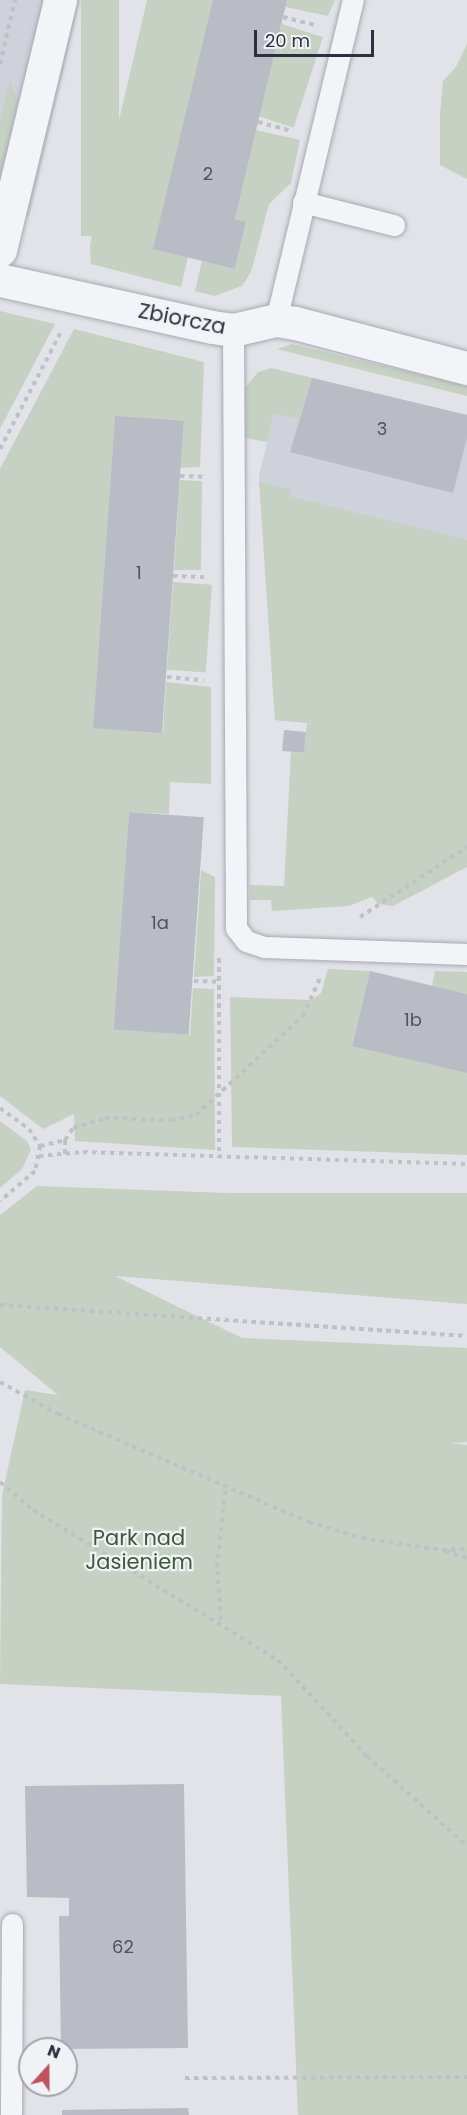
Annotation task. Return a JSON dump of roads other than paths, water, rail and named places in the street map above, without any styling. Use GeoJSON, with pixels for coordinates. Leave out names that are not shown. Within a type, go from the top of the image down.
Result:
{"type":"FeatureCollection","features":[{"type":"Feature","properties":{"kind":"street"},"geometry":{"type":"LineString","coordinates":[[0,250],[60,0]]}},
{"type":"Feature","properties":{"kind":"street","name":"Zbiorcza"},"geometry":{"type":"LineString","coordinates":[[0,280],[233,330],[276,321],[467,368]]}},
{"type":"Feature","properties":{"kind":"lane"},"geometry":{"type":"LineString","coordinates":[[276,321],[353,0]]}},
{"type":"Feature","properties":{"kind":"lane"},"geometry":{"type":"LineString","coordinates":[[303,202],[394,225]]}},
{"type":"Feature","properties":{"kind":"lane"},"geometry":{"type":"LineString","coordinates":[[233,330],[230,507],[236,928],[240,935],[265,947],[467,954]]}},
{"type":"Feature","properties":{"kind":"lane"},"geometry":{"type":"LineString","coordinates":[[11,2115],[12,1924]]}},
{"type":"Feature","properties":{"kind":"park label","name":"Park nad Jasieniem"},"geometry":{"type":"Point","coordinates":[139,1550]}}]}
